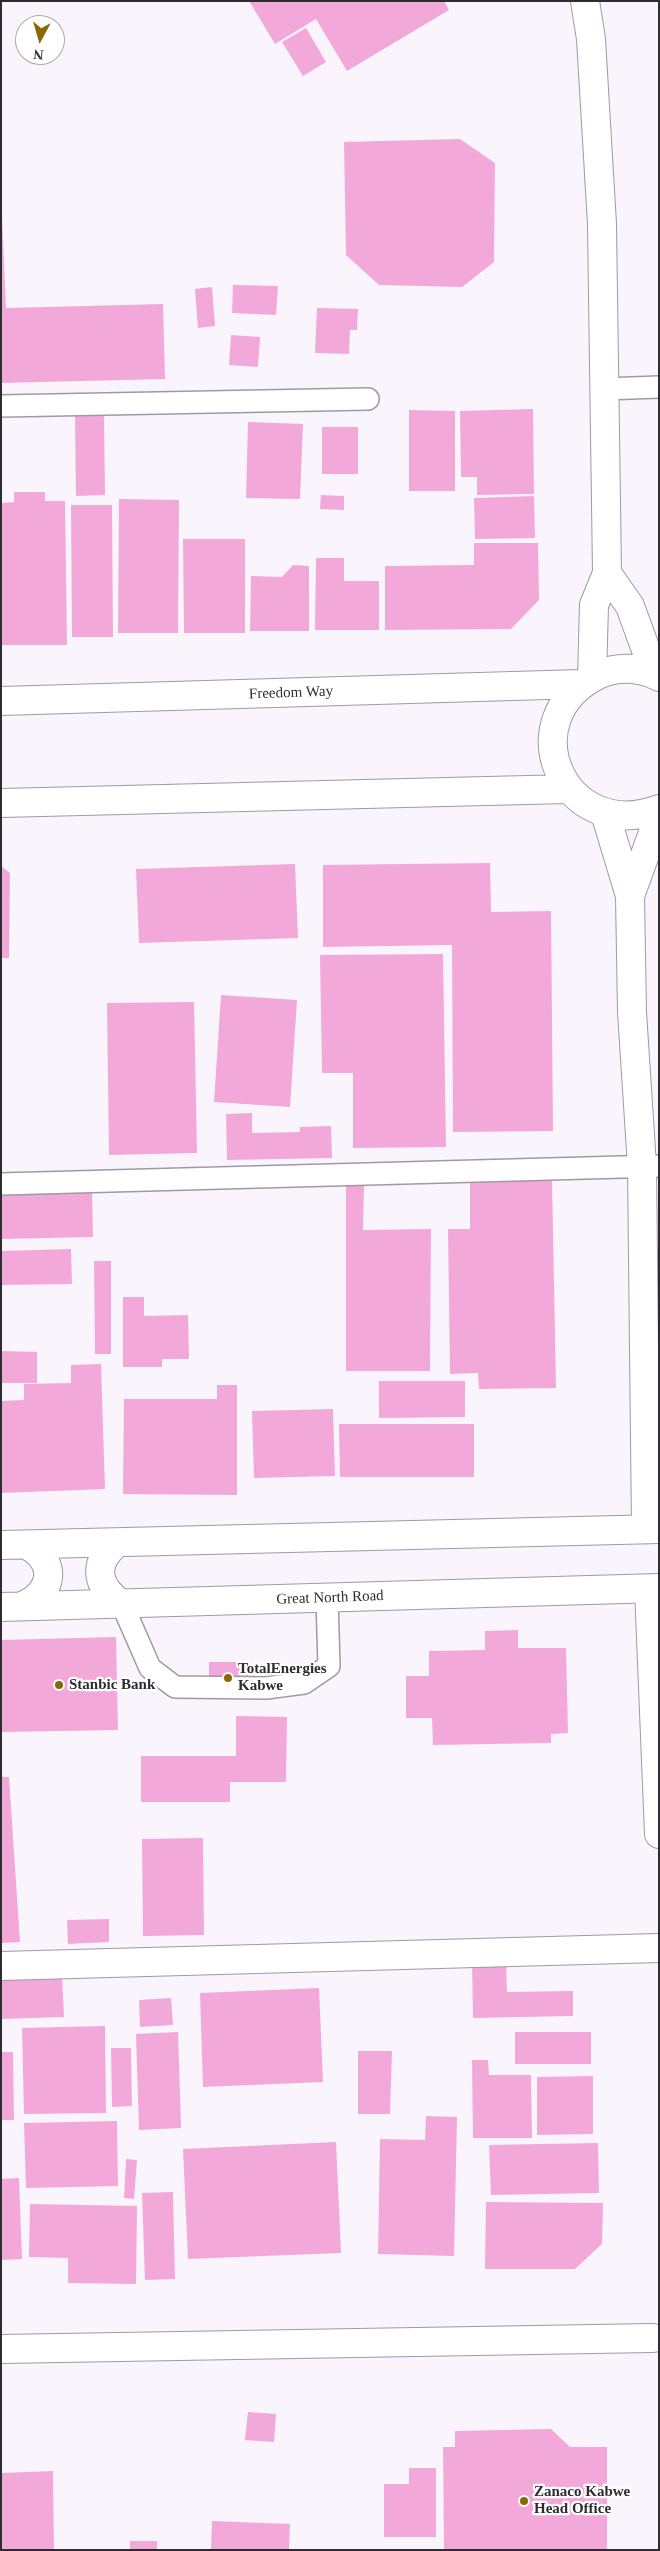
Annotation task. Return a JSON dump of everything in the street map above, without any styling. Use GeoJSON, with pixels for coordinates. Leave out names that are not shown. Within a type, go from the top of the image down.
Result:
{"type":"FeatureCollection","features":[{"type":"Feature","properties":{"kind":"main road"},"geometry":{"type":"LineString","coordinates":[[585,1],[591,39],[602,224],[607,573],[594,605],[587,681]]}},
{"type":"Feature","properties":{"kind":"main road"},"geometry":{"type":"LineString","coordinates":[[607,573],[630,606],[657,676]]}},
{"type":"Feature","properties":{"kind":"main road"},"geometry":{"type":"LineString","coordinates":[[657,676],[623,668],[607,671],[587,681],[567,698],[558,715],[553,734],[553,753],[558,772],[568,789],[585,804],[605,813],[624,816],[643,815],[659,809]]}},
{"type":"Feature","properties":{"kind":"main road","name":"Freedom Way"},"geometry":{"type":"LineString","coordinates":[[1,701],[587,681]]}},
{"type":"Feature","properties":{"kind":"main road"},"geometry":{"type":"LineString","coordinates":[[1,803],[568,789]]}},
{"type":"Feature","properties":{"kind":"main road"},"geometry":{"type":"LineString","coordinates":[[14,1545],[652,1529],[650,1166],[632,1012],[630,896],[605,813]]}},
{"type":"Feature","properties":{"kind":"main road"},"geometry":{"type":"LineString","coordinates":[[630,896],[659,816]]}},
{"type":"Feature","properties":{"kind":"main road"},"geometry":{"type":"LineString","coordinates":[[117,1543],[108,1551],[102,1562],[100,1575],[103,1586],[110,1596],[122,1604]]}},
{"type":"Feature","properties":{"kind":"main road"},"geometry":{"type":"LineString","coordinates":[[12,1606],[41,1595],[46,1587],[48,1576],[47,1566],[43,1557],[14,1545]]}},
{"type":"Feature","properties":{"kind":"main road"},"geometry":{"type":"LineString","coordinates":[[654,1588],[659,1834]]}},
{"type":"Feature","properties":{"kind":"main road","name":"Great North Road"},"geometry":{"type":"LineString","coordinates":[[12,1606],[654,1588]]}},
{"type":"Feature","properties":{"kind":"main road"},"geometry":{"type":"LineString","coordinates":[[1,1966],[659,1948]]}},
{"type":"Feature","properties":{"kind":"main road"},"geometry":{"type":"LineString","coordinates":[[1,2349],[657,2340]]}},
{"type":"Feature","properties":{"kind":"lane"},"geometry":{"type":"LineString","coordinates":[[604,389],[659,387]]}},
{"type":"Feature","properties":{"kind":"lane"},"geometry":{"type":"LineString","coordinates":[[1,406],[368,399]]}},
{"type":"Feature","properties":{"kind":"lane"},"geometry":{"type":"LineString","coordinates":[[1,1184],[650,1166]]}},
{"type":"Feature","properties":{"kind":"lane"},"geometry":{"type":"LineString","coordinates":[[122,1604],[150,1668],[175,1686],[266,1688],[304,1684],[330,1666],[327,1598]]}},
{"type":"Feature","properties":{"kind":"building"},"geometry":{"type":"Polygon","coordinates":[[[249,1],[444,1],[449,10],[347,71],[316,19],[275,44],[249,1]]]}},
{"type":"Feature","properties":{"kind":"building"},"geometry":{"type":"Polygon","coordinates":[[[306,28],[326,62],[303,76],[282,42],[306,28]]]}},
{"type":"Feature","properties":{"kind":"building"},"geometry":{"type":"Polygon","coordinates":[[[460,139],[495,163],[494,262],[462,287],[379,285],[346,255],[344,142],[460,139]]]}},
{"type":"Feature","properties":{"kind":"building"},"geometry":{"type":"Polygon","coordinates":[[[1,193],[6,308],[163,304],[165,379],[1,383],[1,193]]]}},
{"type":"Feature","properties":{"kind":"building"},"geometry":{"type":"Polygon","coordinates":[[[233,285],[278,286],[276,315],[232,313],[233,285]]]}},
{"type":"Feature","properties":{"kind":"building"},"geometry":{"type":"Polygon","coordinates":[[[212,287],[215,326],[198,328],[195,289],[212,287]]]}},
{"type":"Feature","properties":{"kind":"building"},"geometry":{"type":"Polygon","coordinates":[[[317,308],[358,309],[357,330],[350,330],[349,354],[315,353],[317,308]]]}},
{"type":"Feature","properties":{"kind":"building"},"geometry":{"type":"Polygon","coordinates":[[[231,335],[260,337],[258,367],[229,365],[231,335]]]}},
{"type":"Feature","properties":{"kind":"building"},"geometry":{"type":"Polygon","coordinates":[[[533,409],[534,494],[477,495],[477,477],[461,477],[460,411],[533,409]]]}},
{"type":"Feature","properties":{"kind":"building"},"geometry":{"type":"Polygon","coordinates":[[[409,410],[455,411],[455,491],[409,491],[409,410]]]}},
{"type":"Feature","properties":{"kind":"building"},"geometry":{"type":"Polygon","coordinates":[[[75,416],[104,416],[105,495],[76,496],[75,416]]]}},
{"type":"Feature","properties":{"kind":"building"},"geometry":{"type":"Polygon","coordinates":[[[248,422],[303,424],[300,499],[246,498],[248,422]]]}},
{"type":"Feature","properties":{"kind":"building"},"geometry":{"type":"Polygon","coordinates":[[[322,427],[358,427],[358,474],[322,474],[322,427]]]}},
{"type":"Feature","properties":{"kind":"building"},"geometry":{"type":"Polygon","coordinates":[[[14,492],[45,492],[45,501],[65,501],[67,645],[1,645],[1,503],[14,502],[14,492]]]}},
{"type":"Feature","properties":{"kind":"building"},"geometry":{"type":"Polygon","coordinates":[[[321,495],[344,496],[344,510],[320,509],[321,495]]]}},
{"type":"Feature","properties":{"kind":"building"},"geometry":{"type":"Polygon","coordinates":[[[534,496],[535,538],[475,539],[474,498],[534,496]]]}},
{"type":"Feature","properties":{"kind":"building"},"geometry":{"type":"Polygon","coordinates":[[[119,499],[179,500],[178,633],[118,633],[119,499]]]}},
{"type":"Feature","properties":{"kind":"building"},"geometry":{"type":"Polygon","coordinates":[[[71,505],[112,505],[113,637],[72,637],[71,505]]]}},
{"type":"Feature","properties":{"kind":"building"},"geometry":{"type":"Polygon","coordinates":[[[183,539],[245,539],[245,633],[184,633],[183,539]]]}},
{"type":"Feature","properties":{"kind":"building"},"geometry":{"type":"Polygon","coordinates":[[[474,543],[538,543],[539,600],[511,629],[385,630],[385,566],[474,565],[474,543]]]}},
{"type":"Feature","properties":{"kind":"building"},"geometry":{"type":"Polygon","coordinates":[[[316,558],[344,558],[344,581],[379,581],[379,630],[315,630],[316,558]]]}},
{"type":"Feature","properties":{"kind":"building"},"geometry":{"type":"Polygon","coordinates":[[[293,565],[309,566],[309,631],[250,631],[251,576],[282,577],[293,565]]]}},
{"type":"Feature","properties":{"kind":"building"},"geometry":{"type":"Polygon","coordinates":[[[490,863],[491,912],[551,911],[553,1131],[453,1132],[452,945],[323,947],[323,865],[490,863]]]}},
{"type":"Feature","properties":{"kind":"building"},"geometry":{"type":"Polygon","coordinates":[[[295,864],[298,938],[139,943],[136,869],[295,864]]]}},
{"type":"Feature","properties":{"kind":"building"},"geometry":{"type":"Polygon","coordinates":[[[1,866],[10,873],[9,958],[1,958],[1,866]]]}},
{"type":"Feature","properties":{"kind":"building"},"geometry":{"type":"Polygon","coordinates":[[[443,954],[446,1147],[353,1148],[353,1073],[322,1073],[320,955],[443,954]]]}},
{"type":"Feature","properties":{"kind":"building"},"geometry":{"type":"Polygon","coordinates":[[[221,995],[297,1000],[290,1107],[214,1102],[221,995]]]}},
{"type":"Feature","properties":{"kind":"building"},"geometry":{"type":"Polygon","coordinates":[[[194,1002],[197,1153],[109,1155],[107,1003],[194,1002]]]}},
{"type":"Feature","properties":{"kind":"building"},"geometry":{"type":"Polygon","coordinates":[[[252,1113],[252,1133],[300,1132],[300,1127],[331,1126],[332,1158],[227,1160],[226,1114],[252,1113]]]}},
{"type":"Feature","properties":{"kind":"building"},"geometry":{"type":"Polygon","coordinates":[[[552,1180],[556,1388],[479,1389],[478,1373],[450,1374],[448,1229],[470,1229],[470,1181],[552,1180]]]}},
{"type":"Feature","properties":{"kind":"building"},"geometry":{"type":"Polygon","coordinates":[[[346,1186],[364,1186],[363,1230],[431,1229],[430,1371],[346,1371],[346,1186]]]}},
{"type":"Feature","properties":{"kind":"building"},"geometry":{"type":"Polygon","coordinates":[[[92,1188],[93,1237],[1,1239],[1,1190],[92,1188]]]}},
{"type":"Feature","properties":{"kind":"building"},"geometry":{"type":"Polygon","coordinates":[[[71,1249],[72,1284],[1,1285],[1,1251],[71,1249]]]}},
{"type":"Feature","properties":{"kind":"building"},"geometry":{"type":"Polygon","coordinates":[[[94,1261],[111,1261],[111,1354],[95,1354],[94,1261]]]}},
{"type":"Feature","properties":{"kind":"building"},"geometry":{"type":"Polygon","coordinates":[[[123,1297],[144,1297],[144,1316],[188,1315],[189,1359],[162,1359],[162,1367],[123,1367],[123,1297]]]}},
{"type":"Feature","properties":{"kind":"building"},"geometry":{"type":"Polygon","coordinates":[[[1,1351],[37,1352],[37,1383],[1,1383],[1,1351]]]}},
{"type":"Feature","properties":{"kind":"building"},"geometry":{"type":"Polygon","coordinates":[[[101,1364],[105,1489],[1,1493],[1,1401],[24,1400],[24,1384],[71,1383],[71,1365],[101,1364]]]}},
{"type":"Feature","properties":{"kind":"building"},"geometry":{"type":"Polygon","coordinates":[[[379,1381],[465,1381],[465,1417],[379,1418],[379,1381]]]}},
{"type":"Feature","properties":{"kind":"building"},"geometry":{"type":"Polygon","coordinates":[[[217,1385],[237,1385],[237,1495],[123,1494],[124,1399],[217,1399],[217,1385]]]}},
{"type":"Feature","properties":{"kind":"building"},"geometry":{"type":"Polygon","coordinates":[[[333,1409],[335,1476],[254,1478],[252,1411],[333,1409]]]}},
{"type":"Feature","properties":{"kind":"building"},"geometry":{"type":"Polygon","coordinates":[[[339,1424],[474,1424],[474,1477],[340,1477],[339,1424]]]}},
{"type":"Feature","properties":{"kind":"building"},"geometry":{"type":"Polygon","coordinates":[[[518,1630],[518,1648],[566,1648],[568,1733],[551,1734],[551,1743],[433,1745],[432,1718],[406,1718],[406,1676],[429,1676],[429,1651],[485,1650],[485,1631],[518,1630]]]}},
{"type":"Feature","properties":{"kind":"building","name":"Stanbic Bank"},"geometry":{"type":"Polygon","coordinates":[[[116,1637],[118,1730],[1,1732],[1,1640],[116,1637]]]}},
{"type":"Feature","properties":{"kind":"building","name":"TotalEnergies Kabwe"},"geometry":{"type":"Polygon","coordinates":[[[209,1662],[248,1662],[248,1694],[209,1694],[209,1662]]]}},
{"type":"Feature","properties":{"kind":"building"},"geometry":{"type":"Polygon","coordinates":[[[236,1716],[287,1717],[286,1782],[230,1782],[230,1802],[141,1802],[141,1756],[236,1756],[236,1716]]]}},
{"type":"Feature","properties":{"kind":"building"},"geometry":{"type":"Polygon","coordinates":[[[1,1777],[9,1777],[20,1942],[1,1943],[1,1777]]]}},
{"type":"Feature","properties":{"kind":"building"},"geometry":{"type":"Polygon","coordinates":[[[203,1838],[204,1935],[143,1936],[142,1839],[203,1838]]]}},
{"type":"Feature","properties":{"kind":"building"},"geometry":{"type":"Polygon","coordinates":[[[109,1919],[109,1942],[68,1944],[67,1920],[109,1919]]]}},
{"type":"Feature","properties":{"kind":"building"},"geometry":{"type":"Polygon","coordinates":[[[506,1959],[507,1992],[573,1991],[573,2016],[473,2018],[472,1960],[506,1959]]]}},
{"type":"Feature","properties":{"kind":"building"},"geometry":{"type":"Polygon","coordinates":[[[62,1975],[64,2017],[1,2019],[1,1976],[62,1975]]]}},
{"type":"Feature","properties":{"kind":"building"},"geometry":{"type":"Polygon","coordinates":[[[319,1988],[323,2082],[203,2087],[200,1993],[319,1988]]]}},
{"type":"Feature","properties":{"kind":"building"},"geometry":{"type":"Polygon","coordinates":[[[171,1998],[173,2025],[140,2027],[139,2000],[171,1998]]]}},
{"type":"Feature","properties":{"kind":"building"},"geometry":{"type":"Polygon","coordinates":[[[105,2026],[106,2113],[24,2114],[22,2028],[105,2026]]]}},
{"type":"Feature","properties":{"kind":"building"},"geometry":{"type":"Polygon","coordinates":[[[178,2032],[181,2128],[139,2130],[136,2034],[178,2032]]]}},
{"type":"Feature","properties":{"kind":"building"},"geometry":{"type":"Polygon","coordinates":[[[515,2032],[591,2032],[591,2064],[515,2064],[515,2032]]]}},
{"type":"Feature","properties":{"kind":"building"},"geometry":{"type":"Polygon","coordinates":[[[111,2048],[131,2048],[132,2106],[112,2107],[111,2048]]]}},
{"type":"Feature","properties":{"kind":"building"},"geometry":{"type":"Polygon","coordinates":[[[358,2051],[392,2051],[390,2114],[358,2114],[358,2051]]]}},
{"type":"Feature","properties":{"kind":"building"},"geometry":{"type":"Polygon","coordinates":[[[1,2052],[13,2052],[14,2120],[1,2120],[1,2052]]]}},
{"type":"Feature","properties":{"kind":"building"},"geometry":{"type":"Polygon","coordinates":[[[472,2060],[488,2060],[489,2075],[531,2075],[532,2138],[473,2138],[472,2060]]]}},
{"type":"Feature","properties":{"kind":"building"},"geometry":{"type":"Polygon","coordinates":[[[593,2076],[593,2134],[537,2135],[537,2077],[593,2076]]]}},
{"type":"Feature","properties":{"kind":"building"},"geometry":{"type":"Polygon","coordinates":[[[426,2116],[457,2117],[454,2256],[378,2254],[380,2139],[425,2140],[426,2116]]]}},
{"type":"Feature","properties":{"kind":"building"},"geometry":{"type":"Polygon","coordinates":[[[117,2121],[118,2186],[26,2188],[24,2123],[117,2121]]]}},
{"type":"Feature","properties":{"kind":"building"},"geometry":{"type":"Polygon","coordinates":[[[336,2142],[341,2253],[188,2259],[183,2149],[336,2142]]]}},
{"type":"Feature","properties":{"kind":"building"},"geometry":{"type":"Polygon","coordinates":[[[598,2143],[599,2193],[491,2195],[489,2145],[598,2143]]]}},
{"type":"Feature","properties":{"kind":"building"},"geometry":{"type":"Polygon","coordinates":[[[126,2159],[137,2160],[134,2199],[124,2198],[126,2159]]]}},
{"type":"Feature","properties":{"kind":"building"},"geometry":{"type":"Polygon","coordinates":[[[19,2178],[22,2259],[1,2260],[1,2179],[19,2178]]]}},
{"type":"Feature","properties":{"kind":"building"},"geometry":{"type":"Polygon","coordinates":[[[173,2192],[175,2279],[145,2280],[142,2193],[173,2192]]]}},
{"type":"Feature","properties":{"kind":"building"},"geometry":{"type":"Polygon","coordinates":[[[486,2202],[603,2203],[602,2244],[575,2269],[485,2269],[486,2202]]]}},
{"type":"Feature","properties":{"kind":"building"},"geometry":{"type":"Polygon","coordinates":[[[30,2204],[137,2206],[136,2284],[68,2283],[68,2258],[29,2257],[30,2204]]]}},
{"type":"Feature","properties":{"kind":"building"},"geometry":{"type":"Polygon","coordinates":[[[248,2412],[276,2414],[274,2442],[245,2440],[248,2412]]]}},
{"type":"Feature","properties":{"kind":"building","name":"Zanaco Kabwe Head Office"},"geometry":{"type":"Polygon","coordinates":[[[551,2429],[570,2447],[607,2447],[607,2550],[444,2550],[443,2447],[455,2447],[455,2431],[551,2429]]]}},
{"type":"Feature","properties":{"kind":"building"},"geometry":{"type":"Polygon","coordinates":[[[409,2468],[436,2468],[436,2537],[384,2537],[384,2484],[409,2484],[409,2468]]]}},
{"type":"Feature","properties":{"kind":"building"},"geometry":{"type":"Polygon","coordinates":[[[53,2471],[54,2550],[1,2550],[1,2473],[53,2471]]]}},
{"type":"Feature","properties":{"kind":"building"},"geometry":{"type":"Polygon","coordinates":[[[212,2521],[290,2524],[289,2550],[211,2550],[212,2521]]]}},
{"type":"Feature","properties":{"kind":"building"},"geometry":{"type":"Polygon","coordinates":[[[130,2541],[157,2541],[157,2550],[130,2550],[130,2541]]]}},
{"type":"Feature","properties":{"kind":"place","name":"TotalEnergies Kabwe"},"geometry":{"type":"Point","coordinates":[228,1678]}},
{"type":"Feature","properties":{"kind":"place","name":"Stanbic Bank"},"geometry":{"type":"Point","coordinates":[59,1685]}},
{"type":"Feature","properties":{"kind":"place","name":"Zanaco Kabwe Head Office"},"geometry":{"type":"Point","coordinates":[524,2501]}}]}
